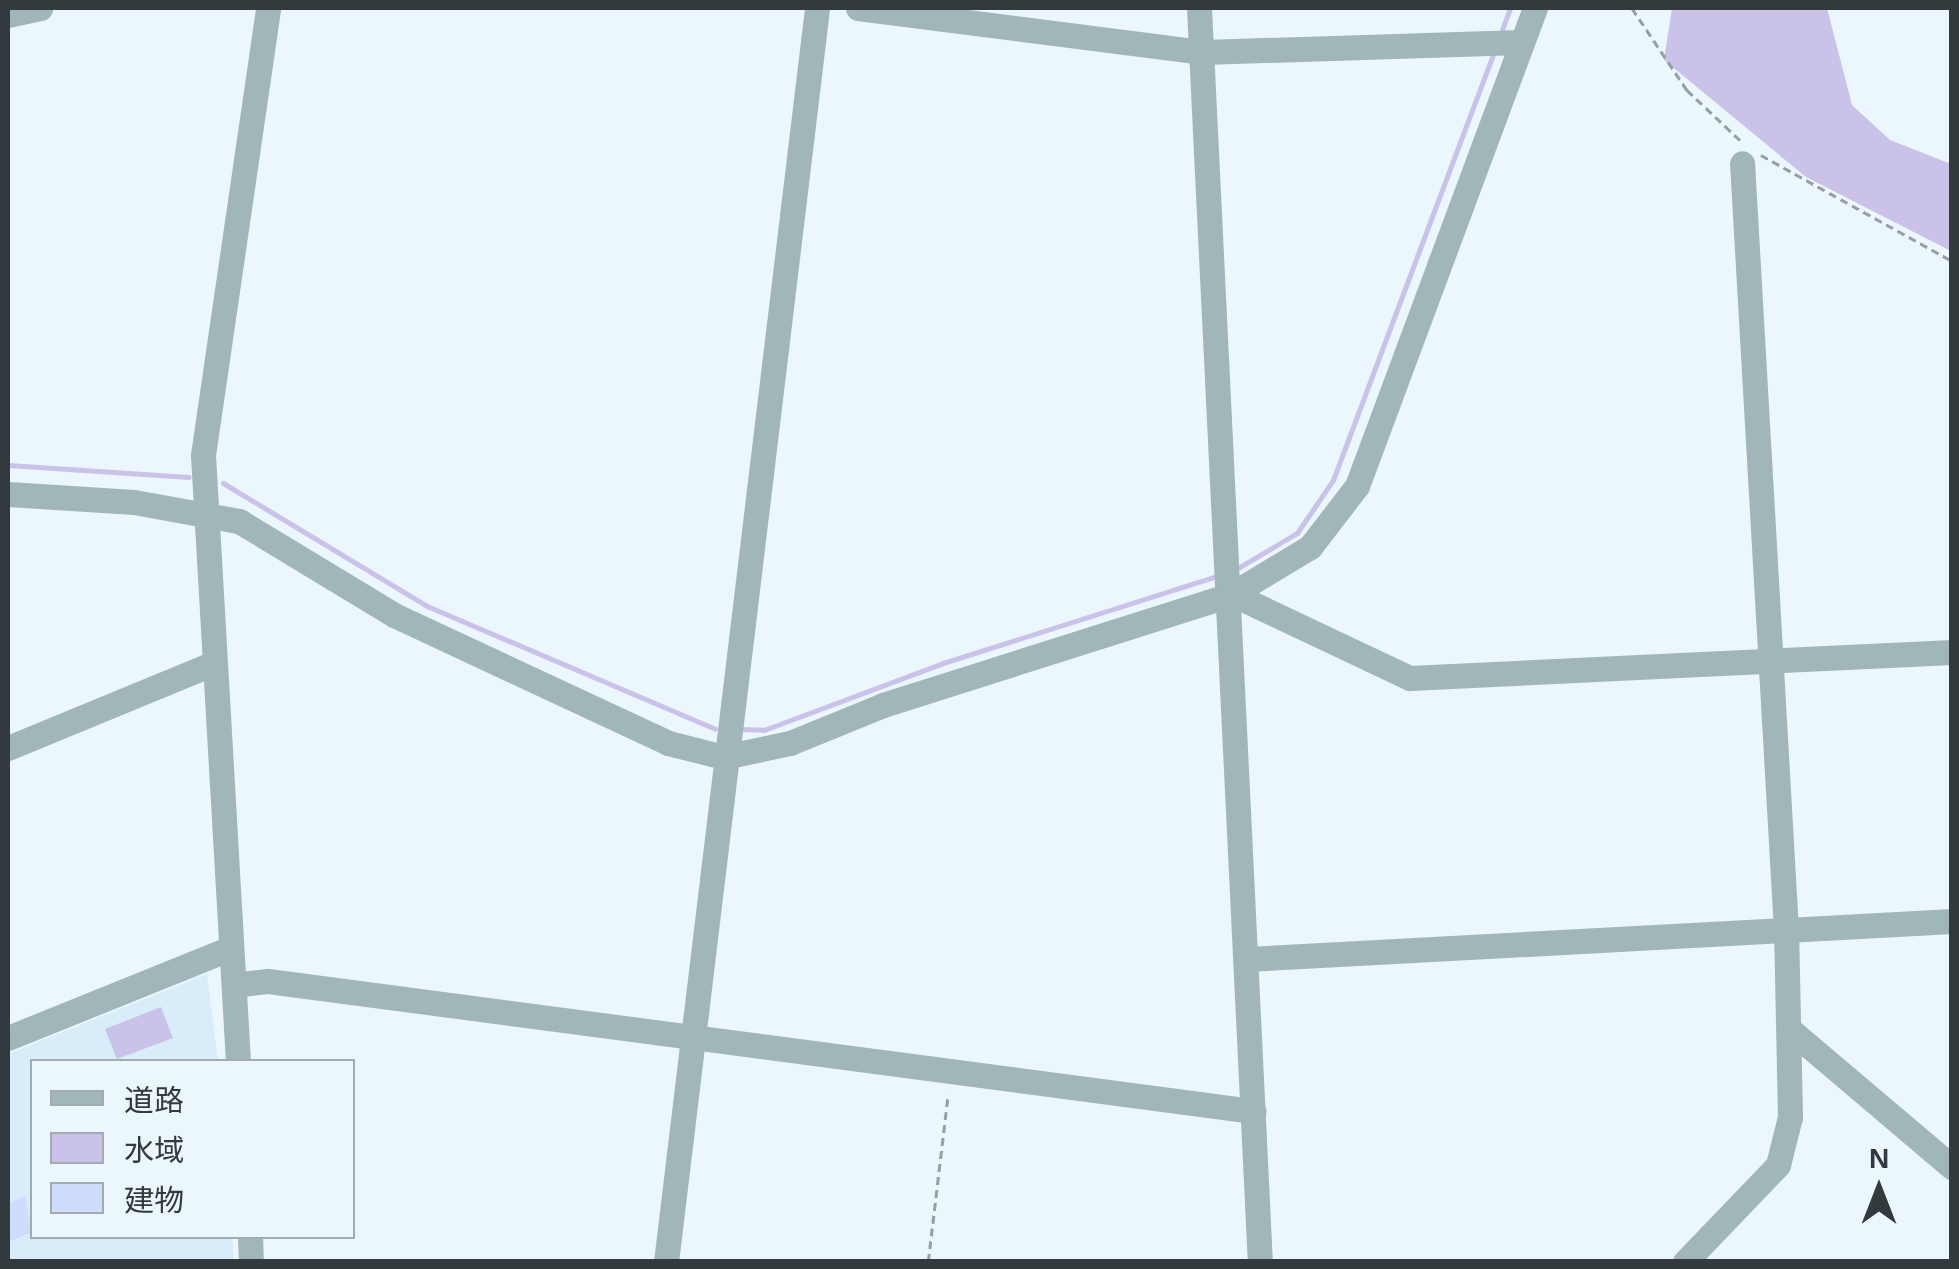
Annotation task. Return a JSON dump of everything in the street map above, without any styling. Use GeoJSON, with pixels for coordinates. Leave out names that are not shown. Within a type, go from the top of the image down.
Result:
{"type":"FeatureCollection","features":[{"type":"Feature","properties":{"kind":"street"},"geometry":{"type":"LineString","coordinates":[[8,16],[40,8]]}},
{"type":"Feature","properties":{"kind":"street"},"geometry":{"type":"LineString","coordinates":[[238,1059],[203,516],[213,352],[268,8]]}},
{"type":"Feature","properties":{"kind":"street"},"geometry":{"type":"LineString","coordinates":[[666,1262],[817,8]]}},
{"type":"Feature","properties":{"kind":"street"},"geometry":{"type":"LineString","coordinates":[[858,8],[1203,52],[1522,42]]}},
{"type":"Feature","properties":{"kind":"street"},"geometry":{"type":"LineString","coordinates":[[1199,8],[1232,594],[1260,1262]]}},
{"type":"Feature","properties":{"kind":"street"},"geometry":{"type":"LineString","coordinates":[[8,494],[239,522],[456,646],[668,743],[724,756],[776,748],[884,704],[1232,594],[1310,547],[1349,502],[1535,8]]}},
{"type":"Feature","properties":{"kind":"street"},"geometry":{"type":"LineString","coordinates":[[1686,1262],[1778,1165],[1790,1116],[1786,930],[1742,163]]}},
{"type":"Feature","properties":{"kind":"street"},"geometry":{"type":"LineString","coordinates":[[1232,594],[1410,678],[1770,665],[1952,652]]}},
{"type":"Feature","properties":{"kind":"street"},"geometry":{"type":"LineString","coordinates":[[8,748],[212,664]]}},
{"type":"Feature","properties":{"kind":"street"},"geometry":{"type":"LineString","coordinates":[[1248,959],[1952,921]]}},
{"type":"Feature","properties":{"kind":"street"},"geometry":{"type":"LineString","coordinates":[[8,1038],[230,948]]}},
{"type":"Feature","properties":{"kind":"street"},"geometry":{"type":"LineString","coordinates":[[234,985],[268,981],[690,1040],[1252,1111]]}},
{"type":"Feature","properties":{"kind":"street"},"geometry":{"type":"LineString","coordinates":[[1789,1029],[1952,1168]]}},
{"type":"Feature","properties":{"kind":"path"},"geometry":{"type":"LineString","coordinates":[[1632,8],[1687,90],[1745,145],[1952,261]]}},
{"type":"Feature","properties":{"kind":"path"},"geometry":{"type":"LineString","coordinates":[[928,1262],[951,1072]]}},
{"type":"Feature","properties":{"kind":"shaded area"},"geometry":{"type":"Polygon","coordinates":[[[207,974],[218,1059],[30,1059],[30,1239],[232,1239],[234,1261],[8,1262],[8,1054],[207,974]]]}},
{"type":"Feature","properties":{"kind":"water"},"geometry":{"type":"Polygon","coordinates":[[[1672,8],[1827,8],[1852,105],[1890,140],[1951,164],[1951,251],[1806,177],[1664,60],[1672,8]]]}},
{"type":"Feature","properties":{"kind":"water"},"geometry":{"type":"Polygon","coordinates":[[[161,1007],[173,1038],[117,1059],[105,1029],[161,1007]]]}},
{"type":"Feature","properties":{"kind":"building"},"geometry":{"type":"Polygon","coordinates":[[[25,1196],[30,1233],[8,1242],[8,1203],[25,1196]]]}},
{"type":"Feature","properties":{"kind":"waterway"},"geometry":{"type":"LineString","coordinates":[[1502,30],[1510,8]]}},
{"type":"Feature","properties":{"kind":"waterway"},"geometry":{"type":"LineString","coordinates":[[1233,571],[1297,533],[1333,480],[1493,55]]}},
{"type":"Feature","properties":{"kind":"waterway"},"geometry":{"type":"LineString","coordinates":[[8,465],[189,477]]}},
{"type":"Feature","properties":{"kind":"waterway"},"geometry":{"type":"LineString","coordinates":[[223,483],[427,606],[715,729]]}},
{"type":"Feature","properties":{"kind":"waterway"},"geometry":{"type":"LineString","coordinates":[[741,729],[764,730],[943,663],[1217,576]]}}]}
